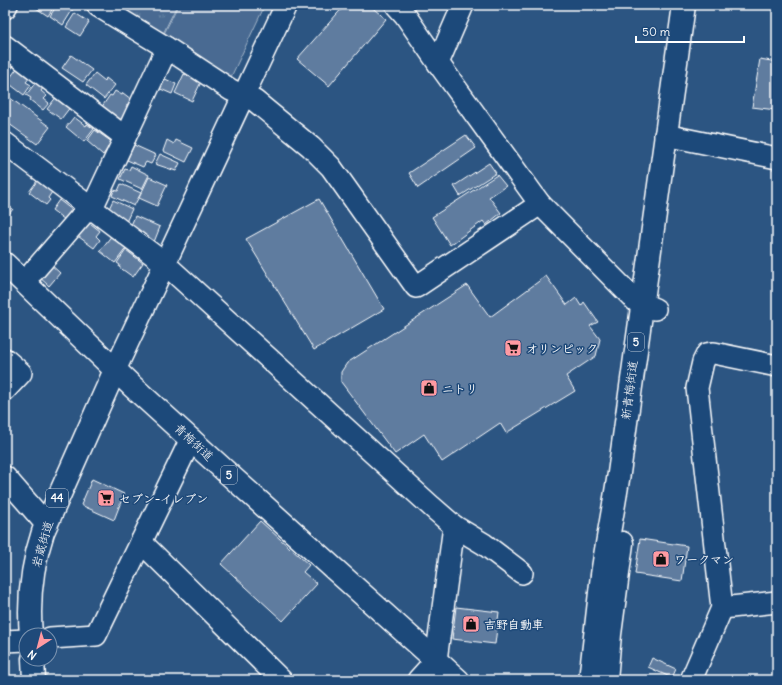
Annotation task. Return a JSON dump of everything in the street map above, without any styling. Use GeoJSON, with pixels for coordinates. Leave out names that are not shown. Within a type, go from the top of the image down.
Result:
{"type":"FeatureCollection","features":[{"type":"Feature","properties":{"kind":"main road","name":"新青梅街道"},"geometry":{"type":"LineString","coordinates":[[672,136],[684,5]]}},
{"type":"Feature","properties":{"kind":"main road","name":"新青梅街道"},"geometry":{"type":"LineString","coordinates":[[606,680],[648,306],[654,221],[698,5]]}},
{"type":"Feature","properties":{"kind":"main road","name":"青梅街道"},"geometry":{"type":"LineString","coordinates":[[5,264],[115,370],[190,439],[458,680]]}},
{"type":"Feature","properties":{"kind":"main road","name":"新青梅街道"},"geometry":{"type":"LineString","coordinates":[[590,680],[602,574],[648,306]]}},
{"type":"Feature","properties":{"kind":"main road","name":"岩蔵街道"},"geometry":{"type":"LineString","coordinates":[[31,627],[30,605],[34,567],[40,540],[115,370]]}},
{"type":"Feature","properties":{"kind":"main road"},"geometry":{"type":"LineString","coordinates":[[33,667],[34,680]]}},
{"type":"Feature","properties":{"kind":"street"},"geometry":{"type":"LineString","coordinates":[[98,5],[167,48],[230,90],[255,101],[311,147],[331,167],[416,287],[540,204]]}},
{"type":"Feature","properties":{"kind":"street"},"geometry":{"type":"LineString","coordinates":[[115,370],[286,5]]}},
{"type":"Feature","properties":{"kind":"street"},"geometry":{"type":"LineString","coordinates":[[396,5],[405,14],[438,63],[540,204],[636,301],[648,306]]}},
{"type":"Feature","properties":{"kind":"street"},"geometry":{"type":"LineString","coordinates":[[438,63],[463,5]]}},
{"type":"Feature","properties":{"kind":"street"},"geometry":{"type":"LineString","coordinates":[[5,46],[125,137]]}},
{"type":"Feature","properties":{"kind":"street"},"geometry":{"type":"LineString","coordinates":[[33,272],[91,207],[167,48]]}},
{"type":"Feature","properties":{"kind":"street"},"geometry":{"type":"LineString","coordinates":[[672,136],[777,158]]}},
{"type":"Feature","properties":{"kind":"street"},"geometry":{"type":"LineString","coordinates":[[5,143],[164,263],[454,526],[484,544],[522,574]]}},
{"type":"Feature","properties":{"kind":"street"},"geometry":{"type":"LineString","coordinates":[[691,680],[722,608],[697,388],[703,362],[707,354],[714,353],[777,366]]}},
{"type":"Feature","properties":{"kind":"street"},"geometry":{"type":"LineString","coordinates":[[5,359],[21,373],[5,390]]}},
{"type":"Feature","properties":{"kind":"street"},"geometry":{"type":"LineString","coordinates":[[58,637],[96,635],[190,439]]}},
{"type":"Feature","properties":{"kind":"street"},"geometry":{"type":"LineString","coordinates":[[5,477],[46,524]]}},
{"type":"Feature","properties":{"kind":"street"},"geometry":{"type":"LineString","coordinates":[[418,680],[436,660],[454,526]]}},
{"type":"Feature","properties":{"kind":"street"},"geometry":{"type":"LineString","coordinates":[[141,542],[281,680]]}},
{"type":"Feature","properties":{"kind":"street"},"geometry":{"type":"LineString","coordinates":[[722,608],[777,602]]}},
{"type":"Feature","properties":{"kind":"street"},"geometry":{"type":"LineString","coordinates":[[5,642],[18,641]]}},
{"type":"Feature","properties":{"kind":"green space"},"geometry":{"type":"Polygon","coordinates":[[[112,5],[177,5],[161,38],[112,5]]]}},
{"type":"Feature","properties":{"kind":"green space"},"geometry":{"type":"Polygon","coordinates":[[[178,5],[265,5],[231,77],[225,79],[162,38],[178,5]]]}},
{"type":"Feature","properties":{"kind":"building"},"geometry":{"type":"Polygon","coordinates":[[[55,5],[48,16],[33,6],[55,5]]]}},
{"type":"Feature","properties":{"kind":"building"},"geometry":{"type":"Polygon","coordinates":[[[57,5],[67,5],[73,9],[63,25],[50,16],[57,5]]]}},
{"type":"Feature","properties":{"kind":"building"},"geometry":{"type":"Polygon","coordinates":[[[345,5],[369,5],[386,19],[329,86],[297,59],[345,5]]]}},
{"type":"Feature","properties":{"kind":"building"},"geometry":{"type":"Polygon","coordinates":[[[75,13],[89,22],[80,36],[66,27],[75,13]]]}},
{"type":"Feature","properties":{"kind":"building"},"geometry":{"type":"Polygon","coordinates":[[[71,55],[92,70],[83,82],[62,68],[71,55]]]}},
{"type":"Feature","properties":{"kind":"building"},"geometry":{"type":"Polygon","coordinates":[[[5,58],[14,65],[7,75],[5,73],[5,58]]]}},
{"type":"Feature","properties":{"kind":"building"},"geometry":{"type":"Polygon","coordinates":[[[760,59],[777,62],[776,110],[752,107],[760,59]]]}},
{"type":"Feature","properties":{"kind":"building"},"geometry":{"type":"Polygon","coordinates":[[[18,67],[31,76],[26,82],[31,85],[24,95],[7,82],[18,67]]]}},
{"type":"Feature","properties":{"kind":"building"},"geometry":{"type":"Polygon","coordinates":[[[95,73],[105,81],[106,78],[115,85],[104,99],[86,85],[95,73]]]}},
{"type":"Feature","properties":{"kind":"building"},"geometry":{"type":"Polygon","coordinates":[[[184,74],[201,82],[192,101],[175,93],[184,74]]]}},
{"type":"Feature","properties":{"kind":"building"},"geometry":{"type":"Polygon","coordinates":[[[161,77],[176,84],[172,94],[156,87],[161,77]]]}},
{"type":"Feature","properties":{"kind":"building"},"geometry":{"type":"Polygon","coordinates":[[[36,82],[43,88],[41,91],[47,96],[44,99],[49,103],[43,110],[26,95],[36,82]]]}},
{"type":"Feature","properties":{"kind":"building"},"geometry":{"type":"Polygon","coordinates":[[[115,91],[122,95],[123,93],[131,99],[126,107],[130,109],[121,121],[101,108],[110,95],[112,96],[115,91]]]}},
{"type":"Feature","properties":{"kind":"building"},"geometry":{"type":"Polygon","coordinates":[[[6,95],[50,127],[37,144],[5,121],[6,95]]]}},
{"type":"Feature","properties":{"kind":"building"},"geometry":{"type":"Polygon","coordinates":[[[57,96],[71,106],[61,119],[47,109],[57,96]]]}},
{"type":"Feature","properties":{"kind":"building"},"geometry":{"type":"Polygon","coordinates":[[[74,117],[86,126],[87,124],[94,129],[84,142],[66,127],[74,117]]]}},
{"type":"Feature","properties":{"kind":"building"},"geometry":{"type":"Polygon","coordinates":[[[95,130],[112,142],[103,155],[87,141],[95,130]]]}},
{"type":"Feature","properties":{"kind":"building"},"geometry":{"type":"Polygon","coordinates":[[[466,135],[476,148],[418,188],[409,173],[466,135]]]}},
{"type":"Feature","properties":{"kind":"building"},"geometry":{"type":"Polygon","coordinates":[[[167,140],[174,144],[176,140],[193,148],[186,162],[163,151],[167,140]]]}},
{"type":"Feature","properties":{"kind":"building"},"geometry":{"type":"Polygon","coordinates":[[[134,145],[156,155],[151,164],[146,162],[143,167],[127,160],[134,145]]]}},
{"type":"Feature","properties":{"kind":"building"},"geometry":{"type":"Polygon","coordinates":[[[160,154],[180,163],[176,171],[155,164],[160,154]]]}},
{"type":"Feature","properties":{"kind":"building"},"geometry":{"type":"Polygon","coordinates":[[[489,163],[496,173],[460,196],[454,186],[489,163]]]}},
{"type":"Feature","properties":{"kind":"building"},"geometry":{"type":"Polygon","coordinates":[[[131,166],[149,175],[142,189],[120,179],[125,169],[129,170],[131,166]]]}},
{"type":"Feature","properties":{"kind":"building"},"geometry":{"type":"Polygon","coordinates":[[[497,175],[506,186],[489,197],[501,213],[486,225],[483,221],[450,245],[432,217],[497,175]]]}},
{"type":"Feature","properties":{"kind":"building"},"geometry":{"type":"Polygon","coordinates":[[[149,177],[167,185],[157,206],[139,198],[149,177]]]}},
{"type":"Feature","properties":{"kind":"building"},"geometry":{"type":"Polygon","coordinates":[[[37,181],[52,192],[48,198],[50,200],[46,205],[29,192],[37,181]]]}},
{"type":"Feature","properties":{"kind":"building"},"geometry":{"type":"Polygon","coordinates":[[[121,184],[141,193],[134,206],[112,196],[114,190],[118,191],[121,184]]]}},
{"type":"Feature","properties":{"kind":"building"},"geometry":{"type":"Polygon","coordinates":[[[319,199],[384,309],[314,350],[246,239],[319,199]]]}},
{"type":"Feature","properties":{"kind":"building"},"geometry":{"type":"Polygon","coordinates":[[[59,200],[76,213],[69,223],[52,210],[59,200]]]}},
{"type":"Feature","properties":{"kind":"building"},"geometry":{"type":"Polygon","coordinates":[[[113,200],[132,209],[126,222],[107,213],[113,200]]]}},
{"type":"Feature","properties":{"kind":"building"},"geometry":{"type":"Polygon","coordinates":[[[5,203],[13,209],[5,219],[5,203]]]}},
{"type":"Feature","properties":{"kind":"building"},"geometry":{"type":"Polygon","coordinates":[[[135,216],[160,227],[154,242],[129,230],[135,216]]]}},
{"type":"Feature","properties":{"kind":"building"},"geometry":{"type":"Polygon","coordinates":[[[86,220],[100,231],[96,236],[100,240],[94,248],[75,234],[86,220]]]}},
{"type":"Feature","properties":{"kind":"building"},"geometry":{"type":"Polygon","coordinates":[[[112,235],[127,247],[115,263],[100,251],[112,235]]]}},
{"type":"Feature","properties":{"kind":"building"},"geometry":{"type":"Polygon","coordinates":[[[126,250],[143,263],[133,277],[119,267],[120,265],[117,263],[126,250]]]}},
{"type":"Feature","properties":{"kind":"building"},"geometry":{"type":"Polygon","coordinates":[[[48,262],[60,273],[49,286],[38,276],[48,262]]]}},
{"type":"Feature","properties":{"kind":"building"},"geometry":{"type":"Polygon","coordinates":[[[546,276],[567,305],[576,298],[581,306],[584,302],[598,322],[590,326],[600,339],[596,356],[566,376],[575,391],[506,433],[500,423],[442,462],[424,434],[395,454],[341,382],[341,372],[347,363],[467,285],[490,317],[546,276]]]}},
{"type":"Feature","properties":{"kind":"building"},"geometry":{"type":"Polygon","coordinates":[[[92,479],[124,494],[114,520],[81,505],[92,479]]]}},
{"type":"Feature","properties":{"kind":"building"},"geometry":{"type":"Polygon","coordinates":[[[260,521],[309,565],[303,572],[317,584],[283,621],[221,564],[260,521]]]}},
{"type":"Feature","properties":{"kind":"building"},"geometry":{"type":"Polygon","coordinates":[[[640,539],[687,546],[682,581],[635,574],[640,539]]]}},
{"type":"Feature","properties":{"kind":"building"},"geometry":{"type":"Polygon","coordinates":[[[456,607],[499,612],[495,644],[452,639],[456,607]]]}},
{"type":"Feature","properties":{"kind":"building"},"geometry":{"type":"Polygon","coordinates":[[[652,658],[676,669],[672,678],[648,667],[652,658]]]}},
{"type":"Feature","properties":{"kind":"place","name":"オリンピック"},"geometry":{"type":"Point","coordinates":[513,348]}},
{"type":"Feature","properties":{"kind":"place","name":"ニトリ"},"geometry":{"type":"Point","coordinates":[429,388]}},
{"type":"Feature","properties":{"kind":"place","name":"セブン-イレブン"},"geometry":{"type":"Point","coordinates":[106,498]}},
{"type":"Feature","properties":{"kind":"place","name":"ワークマン"},"geometry":{"type":"Point","coordinates":[661,559]}},
{"type":"Feature","properties":{"kind":"place","name":"吉野自動車"},"geometry":{"type":"Point","coordinates":[471,624]}}]}
